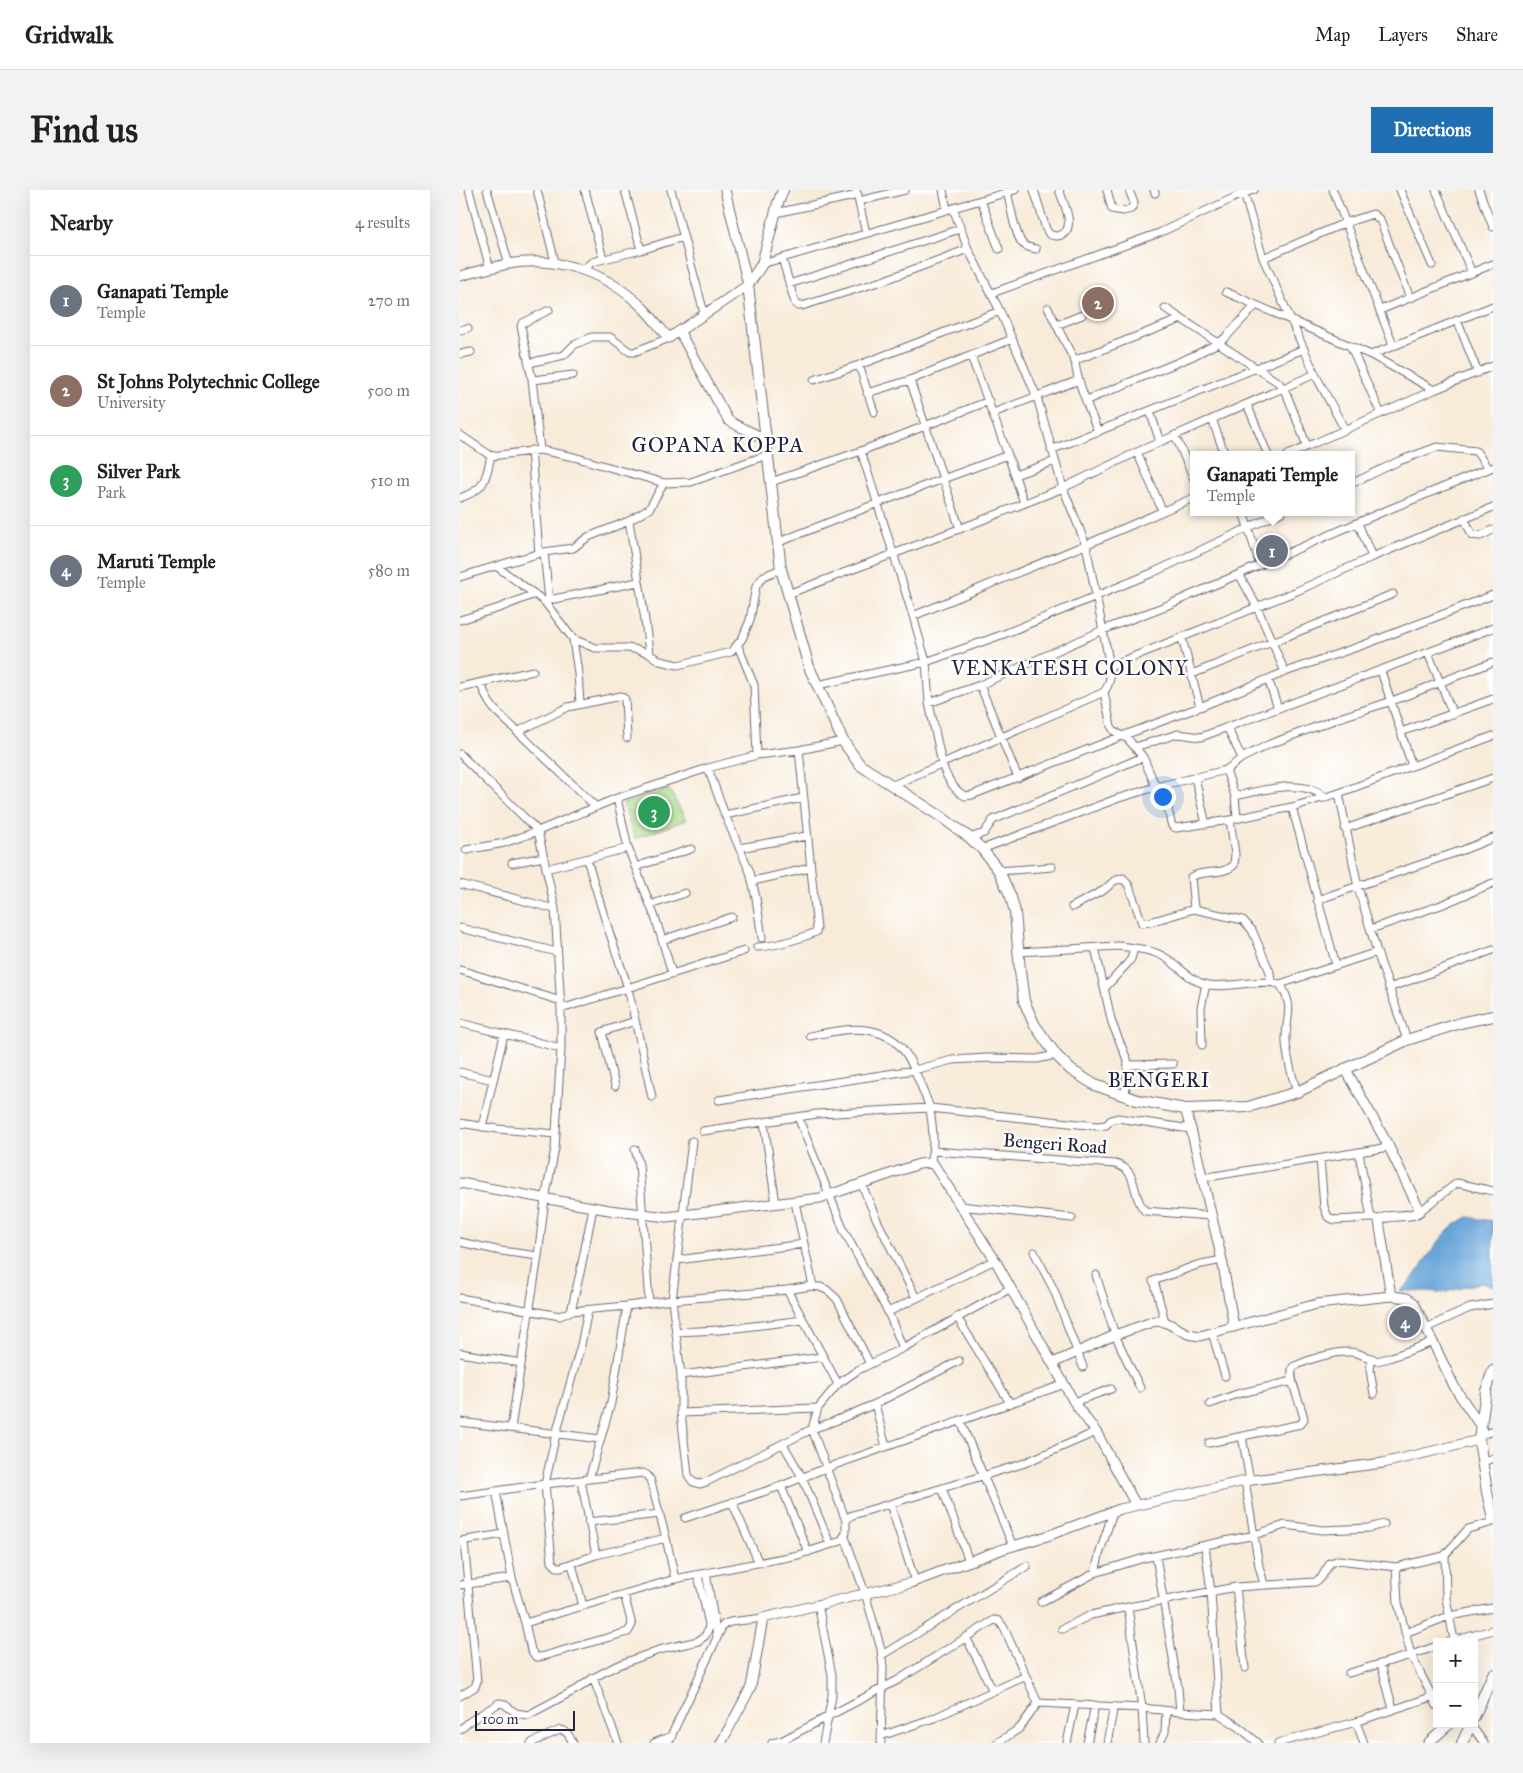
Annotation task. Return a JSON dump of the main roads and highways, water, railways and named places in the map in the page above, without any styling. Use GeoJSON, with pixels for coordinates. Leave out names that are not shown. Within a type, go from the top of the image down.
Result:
{"type":"FeatureCollection","features":[{"type":"Feature","properties":{"kind":"main road"},"geometry":{"type":"LineString","coordinates":[[783,190],[762,264],[748,285],[781,569],[809,667],[843,741],[860,765],[940,816],[970,838],[982,849],[999,872],[1014,905],[1022,990],[1027,1008],[1034,1024],[1056,1054],[1071,1070],[1095,1085],[1125,1097],[1184,1109],[1248,1107],[1297,1092],[1407,1040],[1450,1026],[1493,1016]]}},
{"type":"Feature","properties":{"kind":"main road"},"geometry":{"type":"LineString","coordinates":[[1493,1370],[1481,1434],[1483,1462],[1493,1518]]}},
{"type":"Feature","properties":{"kind":"main road"},"geometry":{"type":"LineString","coordinates":[[1478,1708],[1493,1674]]}},
{"type":"Feature","properties":{"kind":"main road"},"geometry":{"type":"LineString","coordinates":[[1462,1743],[1469,1728]]}},
{"type":"Feature","properties":{"kind":"water"},"geometry":{"type":"Polygon","coordinates":[[[1468,1217],[1493,1221],[1493,1286],[1480,1283],[1443,1293],[1400,1291],[1408,1284],[1445,1234],[1468,1217]]]}},
{"type":"Feature","properties":{"kind":"place","name":"St Johns Polytechnic College"},"geometry":{"type":"Point","coordinates":[1098,303]}},
{"type":"Feature","properties":{"kind":"place","name":"Ganapati Temple"},"geometry":{"type":"Point","coordinates":[1272,551]}},
{"type":"Feature","properties":{"kind":"place","name":"Silver Park"},"geometry":{"type":"Point","coordinates":[654,812]}},
{"type":"Feature","properties":{"kind":"place","name":"Maruti Temple"},"geometry":{"type":"Point","coordinates":[1405,1322]}},
{"type":"Feature","properties":{"kind":"district","name":"GOPANA KOPPA"},"geometry":{"type":"Point","coordinates":[718,445]}},
{"type":"Feature","properties":{"kind":"district","name":"VENKATESH COLONY"},"geometry":{"type":"Point","coordinates":[1070,668]}},
{"type":"Feature","properties":{"kind":"district","name":"BENGERI"},"geometry":{"type":"Point","coordinates":[1159,1080]}}]}
